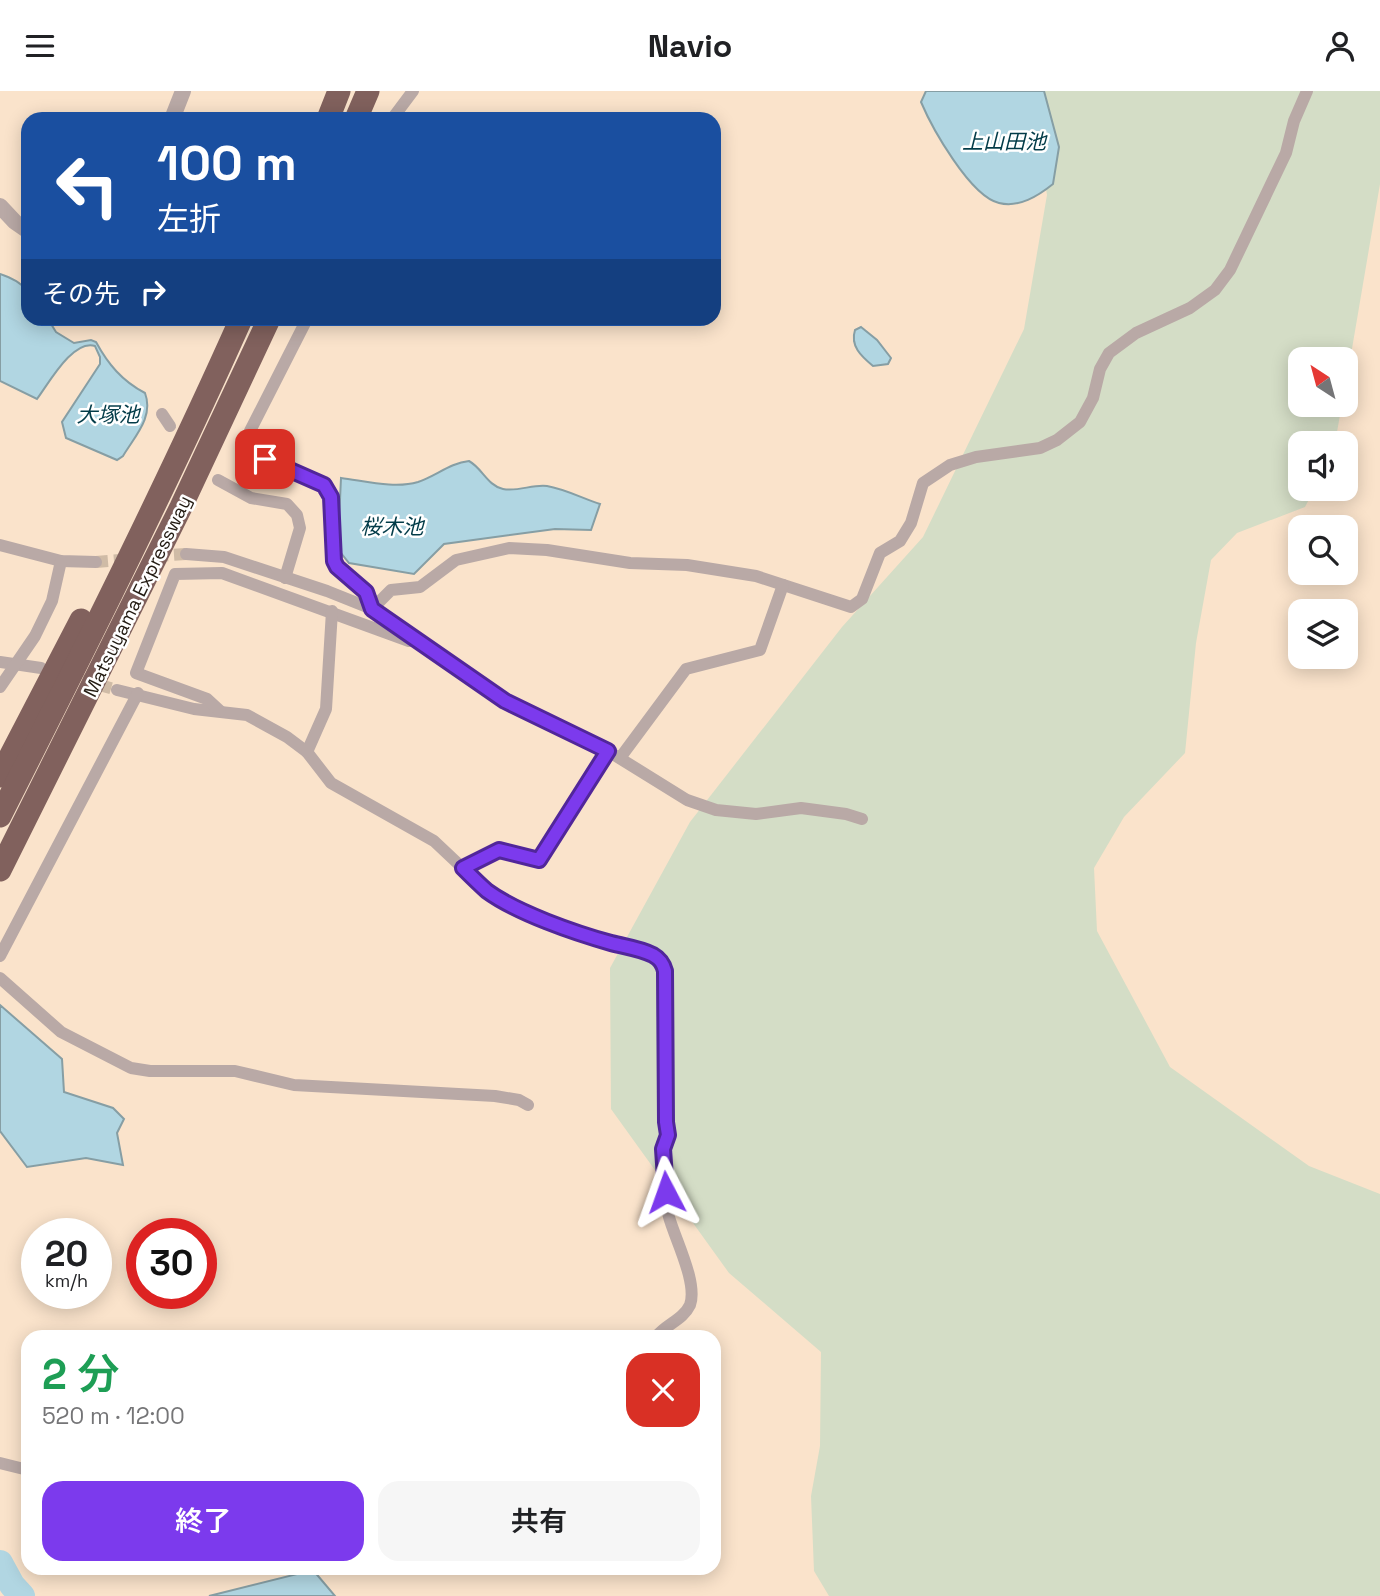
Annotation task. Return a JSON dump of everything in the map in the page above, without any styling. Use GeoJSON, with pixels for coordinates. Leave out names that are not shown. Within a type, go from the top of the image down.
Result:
{"type":"FeatureCollection","features":[{"type":"Feature","properties":{"kind":"highway"},"geometry":{"type":"LineString","coordinates":[[331,112],[340,91]]}},
{"type":"Feature","properties":{"kind":"highway"},"geometry":{"type":"LineString","coordinates":[[359,112],[368,91]]}},
{"type":"Feature","properties":{"kind":"highway","name":"Matsuyama Expressway"},"geometry":{"type":"LineString","coordinates":[[0,816],[214,380],[237,326]]}},
{"type":"Feature","properties":{"kind":"highway","name":"Matsuyama Expressway"},"geometry":{"type":"LineString","coordinates":[[0,870],[181,507],[266,326]]}},
{"type":"Feature","properties":{"kind":"highway"},"geometry":{"type":"LineString","coordinates":[[0,776],[148,492],[214,380]]}},
{"type":"Feature","properties":{"kind":"street"},"geometry":{"type":"LineString","coordinates":[[175,112],[183,91]]}},
{"type":"Feature","properties":{"kind":"street"},"geometry":{"type":"LineString","coordinates":[[394,112],[401,91]]}},
{"type":"Feature","properties":{"kind":"street"},"geometry":{"type":"LineString","coordinates":[[396,112],[413,91]]}},
{"type":"Feature","properties":{"kind":"street"},"geometry":{"type":"LineString","coordinates":[[372,609],[391,590],[419,587],[456,560],[509,548],[547,549],[629,563],[687,565],[757,576],[851,607],[862,599],[880,553],[900,541],[911,523],[923,483],[950,465],[976,457],[1040,448],[1057,440],[1080,422],[1093,398],[1100,369],[1109,353],[1136,334],[1190,308],[1215,290],[1230,270],[1286,153],[1294,121],[1307,91]]}},
{"type":"Feature","properties":{"kind":"street"},"geometry":{"type":"LineString","coordinates":[[0,206],[21,226]]}},
{"type":"Feature","properties":{"kind":"street"},"geometry":{"type":"LineString","coordinates":[[303,326],[250,431],[252,446],[265,459],[324,485],[331,497],[334,561],[337,567],[366,592],[372,609]]}},
{"type":"Feature","properties":{"kind":"street"},"geometry":{"type":"LineString","coordinates":[[162,414],[170,426]]}},
{"type":"Feature","properties":{"kind":"street"},"geometry":{"type":"LineString","coordinates":[[218,480],[251,498],[287,504],[297,515],[299,528],[285,578]]}},
{"type":"Feature","properties":{"kind":"street"},"geometry":{"type":"LineString","coordinates":[[0,545],[61,561],[96,562]]}},
{"type":"Feature","properties":{"kind":"street"},"geometry":{"type":"LineString","coordinates":[[186,554],[224,557],[372,609],[505,701],[608,751],[687,800],[716,810],[756,814],[801,808],[862,819]]}},
{"type":"Feature","properties":{"kind":"street"},"geometry":{"type":"LineString","coordinates":[[0,687],[35,636],[51,601],[61,561]]}},
{"type":"Feature","properties":{"kind":"street"},"geometry":{"type":"LineString","coordinates":[[220,711],[207,699],[135,673],[175,573],[222,573],[420,644]]}},
{"type":"Feature","properties":{"kind":"street"},"geometry":{"type":"LineString","coordinates":[[620,758],[686,670],[760,650],[783,585]]}},
{"type":"Feature","properties":{"kind":"street"},"geometry":{"type":"LineString","coordinates":[[307,752],[327,709],[332,611]]}},
{"type":"Feature","properties":{"kind":"street"},"geometry":{"type":"LineString","coordinates":[[0,662],[41,668]]}},
{"type":"Feature","properties":{"kind":"street"},"geometry":{"type":"LineString","coordinates":[[117,690],[138,693],[194,709],[247,715],[287,737],[307,752],[331,783],[434,841],[487,891],[548,921],[612,943],[633,947],[656,956],[662,962],[665,971],[668,1135],[663,1149],[668,1213],[685,1262],[692,1295],[681,1318],[663,1330]]}},
{"type":"Feature","properties":{"kind":"street"},"geometry":{"type":"LineString","coordinates":[[0,956],[138,693]]}},
{"type":"Feature","properties":{"kind":"street"},"geometry":{"type":"LineString","coordinates":[[463,868],[499,850],[539,860],[608,751]]}},
{"type":"Feature","properties":{"kind":"street"},"geometry":{"type":"LineString","coordinates":[[0,978],[61,1032],[131,1068],[150,1072],[235,1071],[294,1084],[495,1096],[519,1100],[528,1105]]}},
{"type":"Feature","properties":{"kind":"street"},"geometry":{"type":"LineString","coordinates":[[0,1463],[21,1468]]}},
{"type":"Feature","properties":{"kind":"green space"},"geometry":{"type":"Polygon","coordinates":[[[1035,91],[1380,91],[1380,184],[1352,347],[1288,347],[1288,417],[1340,417],[1337,431],[1288,431],[1288,501],[1308,501],[1305,507],[1237,533],[1211,560],[1196,643],[1185,753],[1124,817],[1094,868],[1097,931],[1170,1067],[1309,1166],[1380,1194],[1380,1596],[829,1596],[814,1571],[811,1496],[820,1446],[821,1352],[729,1273],[611,1109],[610,968],[690,822],[842,627],[923,537],[1024,329],[1047,195],[1035,121],[1035,91]]]}},
{"type":"Feature","properties":{"kind":"water","name":"上山田池"},"geometry":{"type":"Polygon","coordinates":[[[926,91],[1044,91],[1059,147],[1053,184],[1035,197],[1014,204],[999,203],[988,198],[964,175],[943,144],[921,102],[926,91]]]}},
{"type":"Feature","properties":{"kind":"water","name":"大塚池"},"geometry":{"type":"Polygon","coordinates":[[[0,274],[21,284],[21,326],[52,326],[56,332],[74,343],[91,340],[96,342],[116,371],[145,393],[147,410],[138,434],[123,456],[117,460],[66,438],[62,422],[100,364],[95,346],[78,349],[70,355],[37,399],[0,381],[0,274]]]}},
{"type":"Feature","properties":{"kind":"water"},"geometry":{"type":"Polygon","coordinates":[[[861,327],[877,340],[891,358],[888,364],[873,366],[858,350],[854,336],[855,330],[861,327]]]}},
{"type":"Feature","properties":{"kind":"water","name":"桜木池"},"geometry":{"type":"Polygon","coordinates":[[[469,461],[493,484],[503,489],[547,486],[600,504],[591,530],[555,529],[444,544],[414,574],[349,563],[341,553],[338,543],[341,478],[380,484],[409,484],[469,461]]]}},
{"type":"Feature","properties":{"kind":"water"},"geometry":{"type":"Polygon","coordinates":[[[0,1005],[62,1059],[64,1092],[113,1108],[124,1119],[117,1133],[123,1165],[86,1158],[27,1167],[0,1131],[0,1005]]]}},
{"type":"Feature","properties":{"kind":"water"},"geometry":{"type":"Polygon","coordinates":[[[293,1575],[317,1575],[335,1596],[209,1596],[293,1575]]]}},
{"type":"Feature","properties":{"kind":"waterway"},"geometry":{"type":"LineString","coordinates":[[0,1563],[12,1585],[22,1596]]}},
{"type":"Feature","properties":{"kind":"tunnel"},"geometry":{"type":"LineString","coordinates":[[156,556],[186,554]]}},
{"type":"Feature","properties":{"kind":"tunnel"},"geometry":{"type":"LineString","coordinates":[[96,562],[131,559]]}},
{"type":"Feature","properties":{"kind":"tunnel"},"geometry":{"type":"LineString","coordinates":[[65,675],[117,690]]}},
{"type":"Feature","properties":{"kind":"route"},"geometry":{"type":"LineString","coordinates":[[265,459],[324,485],[331,497],[334,561],[337,567],[366,592],[372,609],[505,701],[608,751],[539,860],[499,850],[463,868],[487,891],[548,921],[612,943],[633,947],[656,956],[662,962],[665,971],[668,1135],[663,1149],[666,1192]]}}]}
